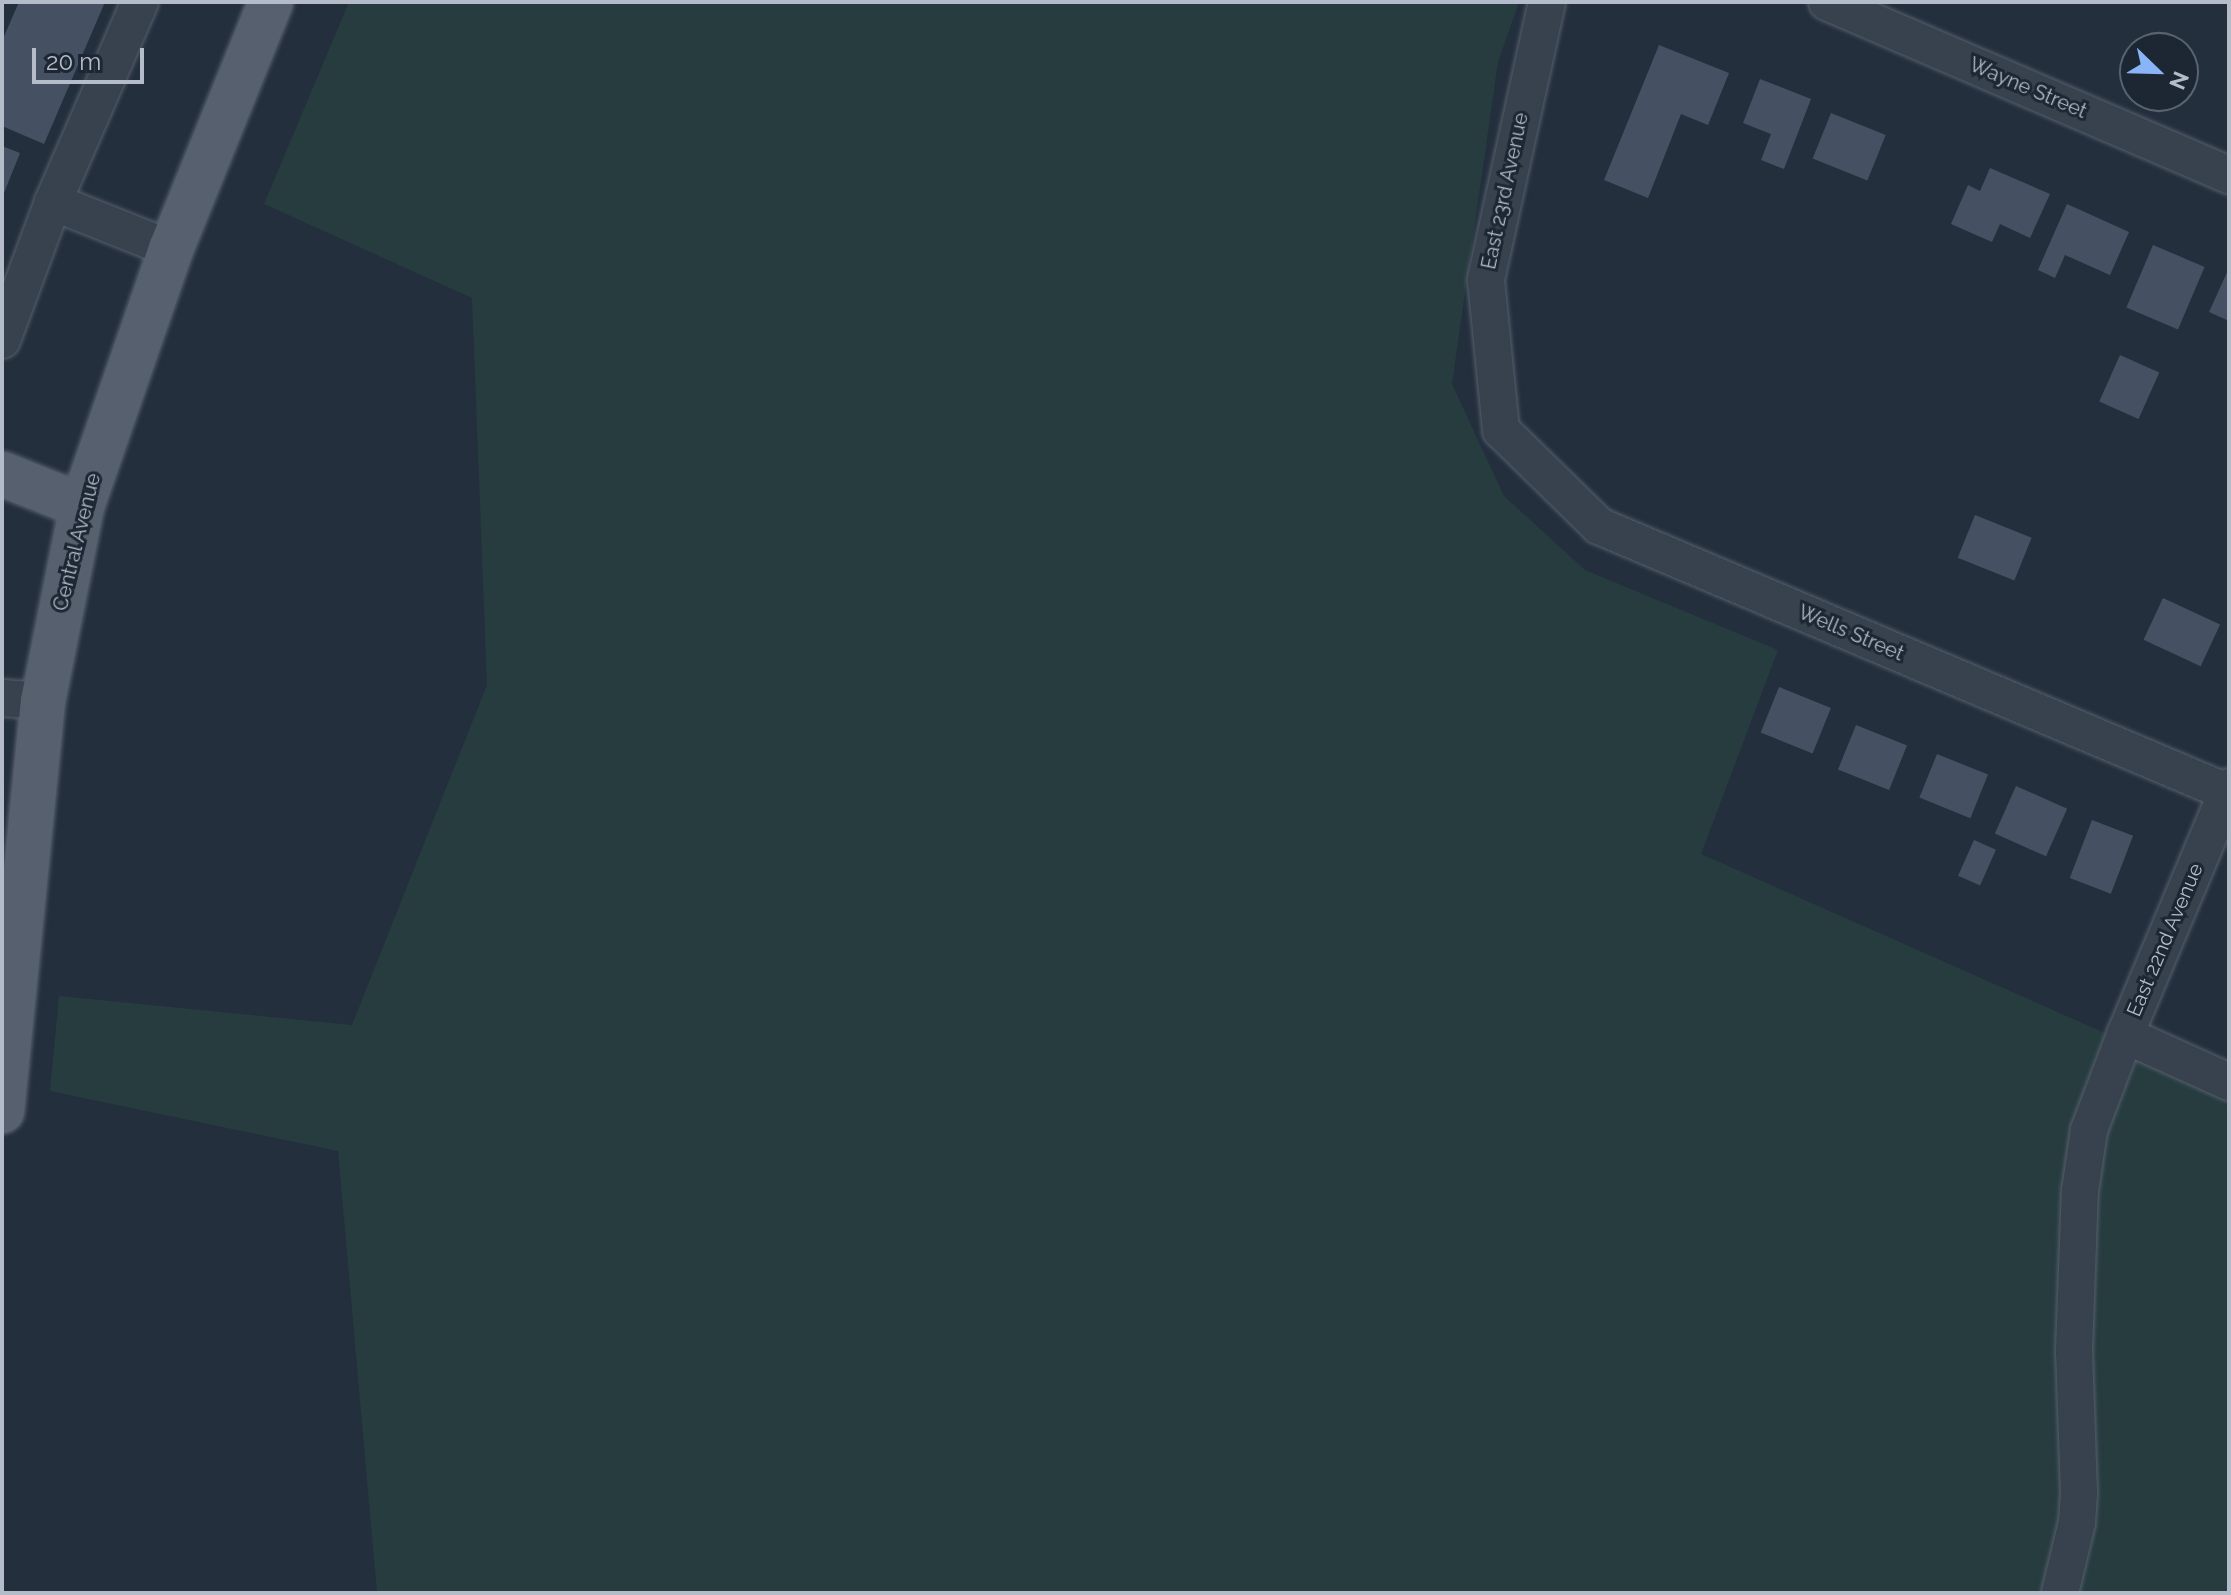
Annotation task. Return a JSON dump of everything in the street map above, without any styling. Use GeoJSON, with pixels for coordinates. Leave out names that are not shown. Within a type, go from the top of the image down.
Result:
{"type":"FeatureCollection","features":[{"type":"Feature","properties":{"kind":"main road","name":"Central Avenue"},"geometry":{"type":"LineString","coordinates":[[2,1111],[22,700],[82,506],[171,249],[271,2]]}},
{"type":"Feature","properties":{"kind":"main road"},"geometry":{"type":"LineString","coordinates":[[2,474],[82,506]]}},
{"type":"Feature","properties":{"kind":"street"},"geometry":{"type":"LineString","coordinates":[[2,340],[53,202],[140,2]]}},
{"type":"Feature","properties":{"kind":"street","name":"East 23rd Avenue"},"geometry":{"type":"LineString","coordinates":[[1501,430],[1486,280],[1547,2]]}},
{"type":"Feature","properties":{"kind":"street","name":"Wayne Street"},"geometry":{"type":"LineString","coordinates":[[1827,2],[2229,175]]}},
{"type":"Feature","properties":{"kind":"street"},"geometry":{"type":"LineString","coordinates":[[53,202],[171,249]]}},
{"type":"Feature","properties":{"kind":"street","name":"Wells Street"},"geometry":{"type":"LineString","coordinates":[[1501,430],[1599,526],[2228,791]]}},
{"type":"Feature","properties":{"kind":"street","name":"East 22nd Avenue"},"geometry":{"type":"LineString","coordinates":[[2060,1593],[2077,1522],[2079,1493],[2074,1351],[2080,1191],[2089,1130],[2125,1035],[2228,791]]}},
{"type":"Feature","properties":{"kind":"street"},"geometry":{"type":"LineString","coordinates":[[2125,1035],[2229,1082]]}},
{"type":"Feature","properties":{"kind":"green space"},"geometry":{"type":"Polygon","coordinates":[[[349,2],[1519,2],[1498,62],[1452,384],[1504,496],[1585,570],[1778,650],[1701,854],[2229,1088],[2229,1593],[377,1593],[338,1151],[50,1091],[59,996],[352,1025],[487,685],[472,298],[264,204],[349,2]]]}},
{"type":"Feature","properties":{"kind":"building"},"geometry":{"type":"Polygon","coordinates":[[[19,2],[105,2],[44,144],[2,126],[2,41],[19,2]]]}},
{"type":"Feature","properties":{"kind":"building"},"geometry":{"type":"Polygon","coordinates":[[[1659,45],[1729,73],[1708,125],[1681,114],[1648,198],[1604,180],[1659,45]]]}},
{"type":"Feature","properties":{"kind":"building"},"geometry":{"type":"Polygon","coordinates":[[[1760,79],[1811,99],[1784,169],[1761,160],[1771,134],[1743,123],[1760,79]]]}},
{"type":"Feature","properties":{"kind":"building"},"geometry":{"type":"Polygon","coordinates":[[[1831,113],[1886,135],[1867,181],[1813,158],[1831,113]]]}},
{"type":"Feature","properties":{"kind":"building"},"geometry":{"type":"Polygon","coordinates":[[[2,146],[20,153],[2,198],[2,146]]]}},
{"type":"Feature","properties":{"kind":"building"},"geometry":{"type":"Polygon","coordinates":[[[1990,168],[2050,194],[2030,238],[2000,224],[1992,242],[1951,224],[1968,185],[1980,191],[1990,168]]]}},
{"type":"Feature","properties":{"kind":"building"},"geometry":{"type":"Polygon","coordinates":[[[2067,204],[2129,232],[2110,275],[2065,255],[2055,278],[2038,270],[2067,204]]]}},
{"type":"Feature","properties":{"kind":"building"},"geometry":{"type":"Polygon","coordinates":[[[2153,245],[2205,267],[2178,329],[2126,308],[2153,245]]]}},
{"type":"Feature","properties":{"kind":"building"},"geometry":{"type":"Polygon","coordinates":[[[2229,268],[2229,321],[2209,312],[2229,268]]]}},
{"type":"Feature","properties":{"kind":"building"},"geometry":{"type":"Polygon","coordinates":[[[2120,355],[2159,372],[2139,419],[2099,402],[2120,355]]]}},
{"type":"Feature","properties":{"kind":"building"},"geometry":{"type":"Polygon","coordinates":[[[1975,515],[2032,538],[2014,581],[1958,558],[1975,515]]]}},
{"type":"Feature","properties":{"kind":"building"},"geometry":{"type":"Polygon","coordinates":[[[2163,598],[2220,625],[2201,666],[2144,640],[2163,598]]]}},
{"type":"Feature","properties":{"kind":"building"},"geometry":{"type":"Polygon","coordinates":[[[1779,687],[1831,708],[1813,753],[1761,732],[1779,687]]]}},
{"type":"Feature","properties":{"kind":"building"},"geometry":{"type":"Polygon","coordinates":[[[1856,725],[1907,746],[1889,790],[1838,770],[1856,725]]]}},
{"type":"Feature","properties":{"kind":"building"},"geometry":{"type":"Polygon","coordinates":[[[1937,754],[1988,775],[1970,818],[1919,798],[1937,754]]]}},
{"type":"Feature","properties":{"kind":"building"},"geometry":{"type":"Polygon","coordinates":[[[2016,786],[2067,809],[2046,856],[1995,834],[2016,786]]]}},
{"type":"Feature","properties":{"kind":"building"},"geometry":{"type":"Polygon","coordinates":[[[2092,820],[2133,836],[2111,894],[2070,878],[2092,820]]]}},
{"type":"Feature","properties":{"kind":"building"},"geometry":{"type":"Polygon","coordinates":[[[1974,840],[1996,850],[1980,885],[1958,876],[1974,840]]]}}]}
